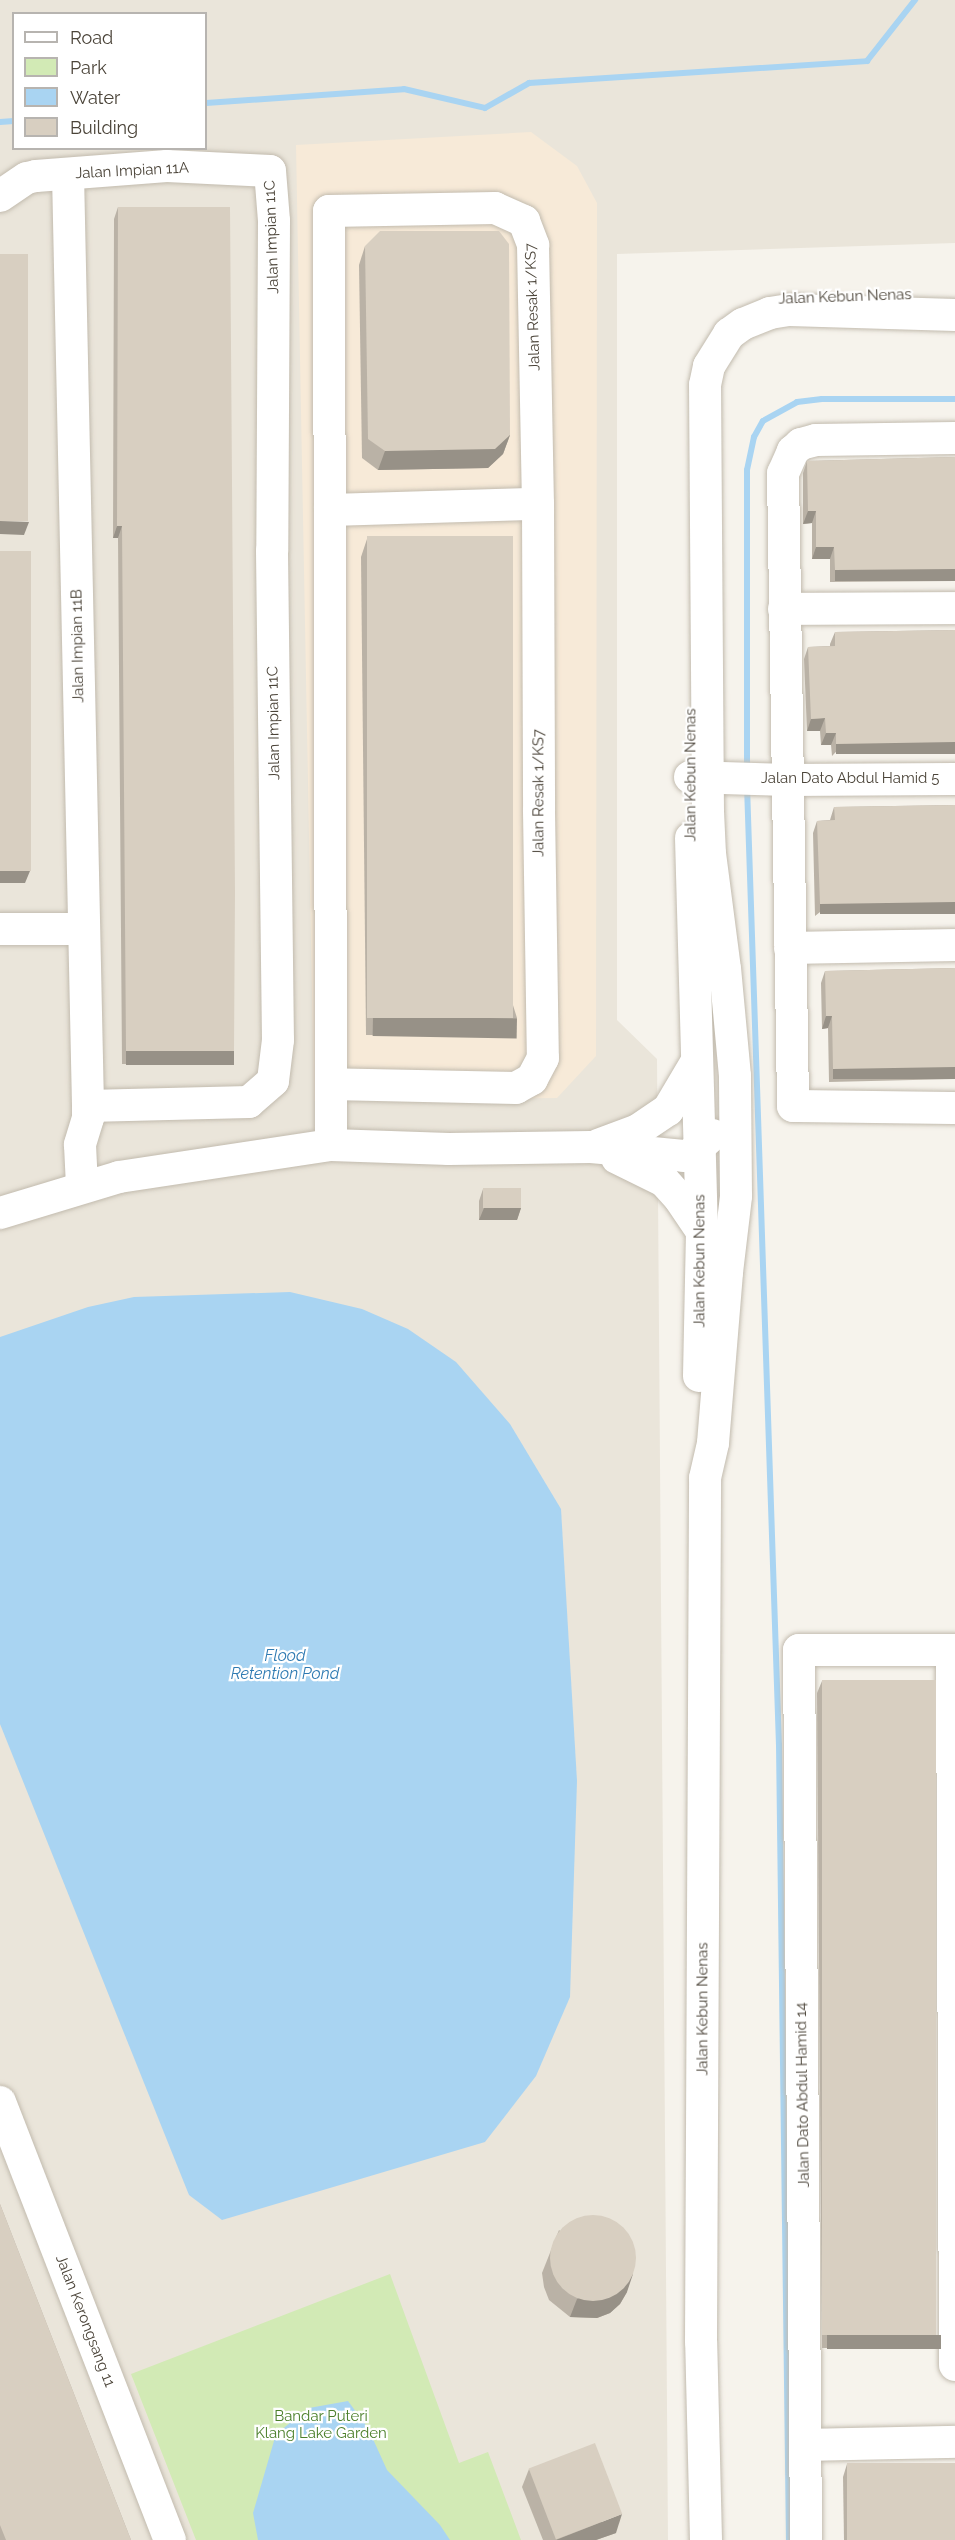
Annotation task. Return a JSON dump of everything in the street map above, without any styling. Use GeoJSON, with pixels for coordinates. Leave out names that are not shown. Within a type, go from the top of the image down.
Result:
{"type":"FeatureCollection","features":[{"type":"Feature","properties":{"kind":"street","name":"Jalan Impian 11A"},"geometry":{"type":"LineString","coordinates":[[0,196],[27,178],[68,174],[167,166],[270,171]]}},
{"type":"Feature","properties":{"kind":"street","name":"Jalan Impian 11C"},"geometry":{"type":"LineString","coordinates":[[88,1112],[249,1102],[273,1081],[278,1040],[272,551],[274,221],[270,171]]}},
{"type":"Feature","properties":{"kind":"street","name":"Jalan Impian 11B"},"geometry":{"type":"LineString","coordinates":[[68,174],[88,1112],[98,1145],[90,1184]]}},
{"type":"Feature","properties":{"kind":"street","name":"Jalan Resak 1/KS7"},"geometry":{"type":"LineString","coordinates":[[331,1084],[516,1088],[532,1079],[543,1058],[538,504],[533,245],[524,221],[495,208],[329,211],[331,1145]]}},
{"type":"Feature","properties":{"kind":"street","name":"Jalan Kebun Nenas"},"geometry":{"type":"LineString","coordinates":[[706,2540],[701,2342],[705,1478],[698,1440],[702,1232],[697,1061],[699,778],[693,375],[697,351],[707,332],[719,318],[736,307],[758,300],[796,296],[955,294]]}},
{"type":"Feature","properties":{"kind":"street","name":"Jalan Kebun Nenas"},"geometry":{"type":"LineString","coordinates":[[705,1478],[713,1443],[727,1272],[736,1196],[732,1043],[710,854],[708,812],[699,778],[708,742],[705,385],[709,366],[729,334],[743,324],[770,313],[789,310],[955,315]]}},
{"type":"Feature","properties":{"kind":"street"},"geometry":{"type":"LineString","coordinates":[[955,438],[816,440],[801,444],[793,451],[783,473],[793,1106],[955,1108]]}},
{"type":"Feature","properties":{"kind":"street"},"geometry":{"type":"LineString","coordinates":[[330,510],[538,504]]}},
{"type":"Feature","properties":{"kind":"street"},"geometry":{"type":"LineString","coordinates":[[784,609],[955,608]]}},
{"type":"Feature","properties":{"kind":"street","name":"Jalan Dato Abdul Hamid 5"},"geometry":{"type":"LineString","coordinates":[[708,742],[727,771],[749,780]]}},
{"type":"Feature","properties":{"kind":"street"},"geometry":{"type":"LineString","coordinates":[[699,778],[749,780]]}},
{"type":"Feature","properties":{"kind":"street","name":"Jalan Dato Abdul Hamid 5"},"geometry":{"type":"LineString","coordinates":[[708,812],[715,800],[726,789],[749,780],[955,779]]}},
{"type":"Feature","properties":{"kind":"street"},"geometry":{"type":"LineString","coordinates":[[0,930],[84,930]]}},
{"type":"Feature","properties":{"kind":"street"},"geometry":{"type":"LineString","coordinates":[[790,948],[955,945]]}},
{"type":"Feature","properties":{"kind":"street"},"geometry":{"type":"LineString","coordinates":[[0,1213],[90,1184],[206,1162],[331,1145],[449,1149],[591,1147],[690,1155],[716,1130],[719,1123],[732,1043]]}},
{"type":"Feature","properties":{"kind":"street"},"geometry":{"type":"LineString","coordinates":[[591,1147],[654,1122],[668,1110],[697,1061]]}},
{"type":"Feature","properties":{"kind":"street"},"geometry":{"type":"LineString","coordinates":[[591,1147],[664,1181],[680,1199],[702,1232]]}},
{"type":"Feature","properties":{"kind":"street"},"geometry":{"type":"LineString","coordinates":[[700,1147],[712,1163],[721,1189],[727,1272]]}},
{"type":"Feature","properties":{"kind":"street","name":"Jalan Dato Abdul Hamid 14"},"geometry":{"type":"LineString","coordinates":[[806,2540],[799,1650],[954,1650]]}},
{"type":"Feature","properties":{"kind":"street"},"geometry":{"type":"LineString","coordinates":[[954,1650],[955,2365]]}},
{"type":"Feature","properties":{"kind":"street","name":"Jalan Kerongsang 11"},"geometry":{"type":"LineString","coordinates":[[0,2102],[170,2540]]}},
{"type":"Feature","properties":{"kind":"street"},"geometry":{"type":"LineString","coordinates":[[807,2445],[955,2442]]}},
{"type":"Feature","properties":{"kind":"shaded area"},"geometry":{"type":"Polygon","coordinates":[[[0,0],[955,0],[955,243],[617,254],[617,1020],[657,1059],[668,2540],[0,2540],[0,0]]]}},
{"type":"Feature","properties":{"kind":"shaded area"},"geometry":{"type":"Polygon","coordinates":[[[531,132],[577,166],[597,203],[596,1056],[557,1098],[314,1101],[296,145],[531,132]]]}},
{"type":"Feature","properties":{"kind":"green space","name":"Bandar Puteri Klang Lake Garden"},"geometry":{"type":"Polygon","coordinates":[[[390,2274],[459,2463],[488,2452],[521,2540],[196,2540],[131,2374],[390,2274]]]}},
{"type":"Feature","properties":{"kind":"water","name":"Flood Retention Pond"},"geometry":{"type":"Polygon","coordinates":[[[290,1292],[362,1309],[408,1329],[456,1362],[510,1424],[561,1509],[577,1781],[570,1997],[536,2076],[485,2142],[222,2220],[189,2195],[0,1724],[0,1337],[88,1307],[134,1297],[290,1292]]]}},
{"type":"Feature","properties":{"kind":"water"},"geometry":{"type":"Polygon","coordinates":[[[348,2401],[368,2428],[387,2470],[440,2525],[450,2540],[258,2540],[253,2513],[276,2434],[309,2408],[348,2401]]]}},
{"type":"Feature","properties":{"kind":"building"},"geometry":{"type":"Polygon","coordinates":[[[118,207],[230,207],[234,1051],[126,1051],[122,526],[117,526],[118,207]]]}},
{"type":"Feature","properties":{"kind":"building"},"geometry":{"type":"Polygon","coordinates":[[[380,231],[499,231],[509,244],[510,435],[495,449],[385,451],[368,439],[365,246],[380,231]]]}},
{"type":"Feature","properties":{"kind":"building"},"geometry":{"type":"Polygon","coordinates":[[[0,254],[28,254],[28,521],[0,521],[0,254]]]}},
{"type":"Feature","properties":{"kind":"building"},"geometry":{"type":"Polygon","coordinates":[[[955,457],[955,569],[835,570],[834,547],[816,547],[816,511],[808,511],[807,461],[955,457]]]}},
{"type":"Feature","properties":{"kind":"building"},"geometry":{"type":"Polygon","coordinates":[[[367,536],[513,536],[513,1018],[367,1018],[367,536]]]}},
{"type":"Feature","properties":{"kind":"building"},"geometry":{"type":"Polygon","coordinates":[[[0,551],[31,551],[31,871],[0,871],[0,551]]]}},
{"type":"Feature","properties":{"kind":"building"},"geometry":{"type":"Polygon","coordinates":[[[955,630],[955,742],[836,744],[836,733],[826,733],[825,718],[811,719],[808,647],[835,646],[835,632],[955,630]]]}},
{"type":"Feature","properties":{"kind":"building"},"geometry":{"type":"Polygon","coordinates":[[[955,805],[955,902],[820,904],[817,821],[835,820],[834,807],[955,805]]]}},
{"type":"Feature","properties":{"kind":"building"},"geometry":{"type":"Polygon","coordinates":[[[955,968],[955,1067],[833,1069],[832,1016],[826,1016],[825,971],[955,968]]]}},
{"type":"Feature","properties":{"kind":"building"},"geometry":{"type":"Polygon","coordinates":[[[483,1188],[521,1188],[521,1208],[483,1208],[483,1188]]]}},
{"type":"Feature","properties":{"kind":"building"},"geometry":{"type":"Polygon","coordinates":[[[822,1680],[936,1680],[936,2335],[822,2335],[822,1680]]]}},
{"type":"Feature","properties":{"kind":"building"},"geometry":{"type":"Polygon","coordinates":[[[0,2204],[131,2540],[6,2540],[0,2525],[0,2204]]]}},
{"type":"Feature","properties":{"kind":"building"},"geometry":{"type":"Polygon","coordinates":[[[593,2215],[617,2222],[629,2234],[636,2258],[629,2282],[617,2294],[593,2301],[569,2294],[557,2282],[550,2258],[557,2234],[569,2222],[593,2215]]]}},
{"type":"Feature","properties":{"kind":"building"},"geometry":{"type":"Polygon","coordinates":[[[595,2443],[622,2514],[556,2539],[529,2468],[595,2443]]]}},
{"type":"Feature","properties":{"kind":"building"},"geometry":{"type":"Polygon","coordinates":[[[847,2463],[955,2463],[955,2540],[847,2540],[847,2463]]]}},
{"type":"Feature","properties":{"kind":"waterway"},"geometry":{"type":"LineString","coordinates":[[207,103],[404,89],[485,108],[529,83],[867,61],[915,0]]}},
{"type":"Feature","properties":{"kind":"waterway"},"geometry":{"type":"LineString","coordinates":[[0,122],[12,121]]}},
{"type":"Feature","properties":{"kind":"waterway"},"geometry":{"type":"LineString","coordinates":[[747,770],[747,470],[754,437],[763,421],[797,402],[822,399],[955,399]]}},
{"type":"Feature","properties":{"kind":"waterway"},"geometry":{"type":"LineString","coordinates":[[747,786],[779,1745],[789,2540]]}}]}
